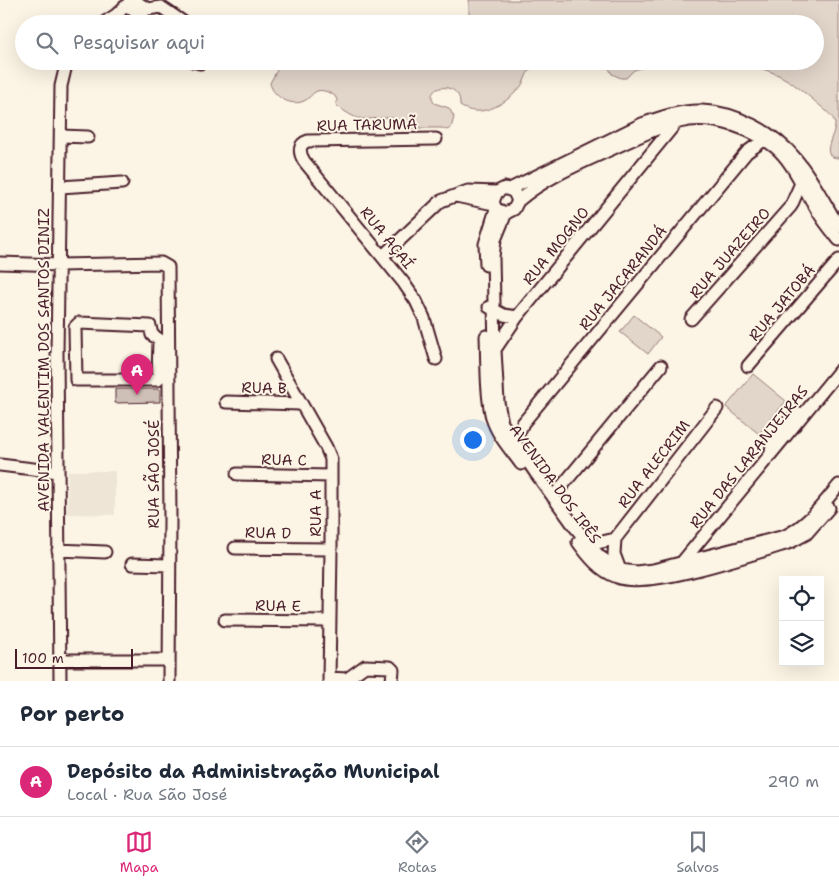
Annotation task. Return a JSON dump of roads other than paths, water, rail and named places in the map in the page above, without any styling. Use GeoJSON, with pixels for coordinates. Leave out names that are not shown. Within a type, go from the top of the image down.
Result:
{"type":"FeatureCollection","features":[{"type":"Feature","properties":{"kind":"street"},"geometry":{"type":"LineString","coordinates":[[113,15],[130,2]]}},
{"type":"Feature","properties":{"kind":"street"},"geometry":{"type":"LineString","coordinates":[[130,2],[142,15]]}},
{"type":"Feature","properties":{"kind":"street"},"geometry":{"type":"LineString","coordinates":[[130,2],[149,10],[159,6],[173,15]]}},
{"type":"Feature","properties":{"kind":"street","name":"AVENIDA VALENTIM DOS SANTOS DINIZ"},"geometry":{"type":"LineString","coordinates":[[60,681],[58,550],[53,471],[66,353],[59,265],[62,136],[61,86],[65,70]]}},
{"type":"Feature","properties":{"kind":"street"},"geometry":{"type":"LineString","coordinates":[[383,256],[425,214],[441,201],[452,196],[468,191],[498,205],[500,190],[510,189],[642,124],[660,118],[703,111],[726,115],[754,126],[783,144],[807,172],[839,227]]}},
{"type":"Feature","properties":{"kind":"street","name":"AVENIDA DOS IPÊS"},"geometry":{"type":"LineString","coordinates":[[839,240],[813,205],[786,158],[775,147],[748,132],[721,122],[689,120],[660,128],[634,139],[532,188],[518,201],[514,210],[498,205],[489,307],[490,400],[492,418],[504,441],[588,556],[617,578],[632,580],[649,579],[677,574],[735,550],[785,536],[797,530],[820,508],[839,485]]}},
{"type":"Feature","properties":{"kind":"street","name":"RUA MOGNO"},"geometry":{"type":"LineString","coordinates":[[491,354],[517,317],[675,124]]}},
{"type":"Feature","properties":{"kind":"street"},"geometry":{"type":"LineString","coordinates":[[747,152],[748,132]]}},
{"type":"Feature","properties":{"kind":"street"},"geometry":{"type":"LineString","coordinates":[[62,136],[88,137]]}},
{"type":"Feature","properties":{"kind":"street","name":"RUA TARUMÃ"},"geometry":{"type":"LineString","coordinates":[[301,145],[308,141],[436,138]]}},
{"type":"Feature","properties":{"kind":"street"},"geometry":{"type":"LineString","coordinates":[[634,139],[643,144],[649,156]]}},
{"type":"Feature","properties":{"kind":"street","name":"RUA JACARANDÁ"},"geometry":{"type":"LineString","coordinates":[[515,441],[523,423],[747,152],[764,140]]}},
{"type":"Feature","properties":{"kind":"street","name":"RUA AÇAÍ"},"geometry":{"type":"LineString","coordinates":[[301,145],[302,158],[383,256],[416,301],[424,318],[436,359]]}},
{"type":"Feature","properties":{"kind":"street"},"geometry":{"type":"LineString","coordinates":[[60,187],[122,183]]}},
{"type":"Feature","properties":{"kind":"street","name":"RUA JUAZEIRO"},"geometry":{"type":"LineString","coordinates":[[692,319],[791,206],[801,183]]}},
{"type":"Feature","properties":{"kind":"street"},"geometry":{"type":"LineString","coordinates":[[510,189],[517,196],[518,201]]}},
{"type":"Feature","properties":{"kind":"street","name":"RUA JUAZEIRO"},"geometry":{"type":"LineString","coordinates":[[791,206],[813,205]]}},
{"type":"Feature","properties":{"kind":"street","name":"RUA JATOBÁ"},"geometry":{"type":"LineString","coordinates":[[748,366],[839,260]]}},
{"type":"Feature","properties":{"kind":"street","name":"RUA SÃO JOSÉ"},"geometry":{"type":"LineString","coordinates":[[59,265],[162,263],[168,267],[169,681]]}},
{"type":"Feature","properties":{"kind":"street"},"geometry":{"type":"LineString","coordinates":[[0,264],[59,265]]}},
{"type":"Feature","properties":{"kind":"street"},"geometry":{"type":"LineString","coordinates":[[489,307],[504,315],[517,317]]}},
{"type":"Feature","properties":{"kind":"street"},"geometry":{"type":"LineString","coordinates":[[77,324],[147,325],[151,328],[152,334],[159,339],[159,378],[156,381],[78,381],[75,378],[66,353],[77,324]]}},
{"type":"Feature","properties":{"kind":"street","name":"AVENIDA DOS IPÊS"},"geometry":{"type":"LineString","coordinates":[[491,354],[502,423],[535,472],[589,545],[599,556],[620,570],[645,571],[791,542],[806,534],[839,496]]}},
{"type":"Feature","properties":{"kind":"street","name":"RUA A"},"geometry":{"type":"LineString","coordinates":[[276,359],[331,459],[329,680]]}},
{"type":"Feature","properties":{"kind":"street"},"geometry":{"type":"LineString","coordinates":[[553,497],[661,366]]}},
{"type":"Feature","properties":{"kind":"street","name":"RUA DAS LARANJEIRAS"},"geometry":{"type":"LineString","coordinates":[[677,574],[683,562],[839,371]]}},
{"type":"Feature","properties":{"kind":"street","name":"RUA B"},"geometry":{"type":"LineString","coordinates":[[226,402],[301,404]]}},
{"type":"Feature","properties":{"kind":"street","name":"RUA ALECRIM"},"geometry":{"type":"LineString","coordinates":[[615,539],[717,408]]}},
{"type":"Feature","properties":{"kind":"street"},"geometry":{"type":"LineString","coordinates":[[502,423],[523,423]]}},
{"type":"Feature","properties":{"kind":"street"},"geometry":{"type":"LineString","coordinates":[[0,466],[53,471]]}},
{"type":"Feature","properties":{"kind":"street","name":"RUA C"},"geometry":{"type":"LineString","coordinates":[[237,474],[331,476]]}},
{"type":"Feature","properties":{"kind":"street"},"geometry":{"type":"LineString","coordinates":[[708,531],[708,542],[715,558]]}},
{"type":"Feature","properties":{"kind":"street"},"geometry":{"type":"LineString","coordinates":[[589,545],[615,539],[614,554],[620,570]]}},
{"type":"Feature","properties":{"kind":"street","name":"RUA D"},"geometry":{"type":"LineString","coordinates":[[235,548],[331,550]]}},
{"type":"Feature","properties":{"kind":"street"},"geometry":{"type":"LineString","coordinates":[[58,550],[105,552]]}},
{"type":"Feature","properties":{"kind":"street"},"geometry":{"type":"LineString","coordinates":[[132,564],[169,565]]}},
{"type":"Feature","properties":{"kind":"street","name":"RUA E"},"geometry":{"type":"LineString","coordinates":[[225,620],[330,621]]}},
{"type":"Feature","properties":{"kind":"street"},"geometry":{"type":"LineString","coordinates":[[60,660],[169,660]]}},
{"type":"Feature","properties":{"kind":"street"},"geometry":{"type":"LineString","coordinates":[[329,680],[347,678],[365,666],[390,667],[393,670],[392,681]]}},
{"type":"Feature","properties":{"kind":"place","name":"Depósito da Administração Municipal"},"geometry":{"type":"Point","coordinates":[137,395]}}]}
